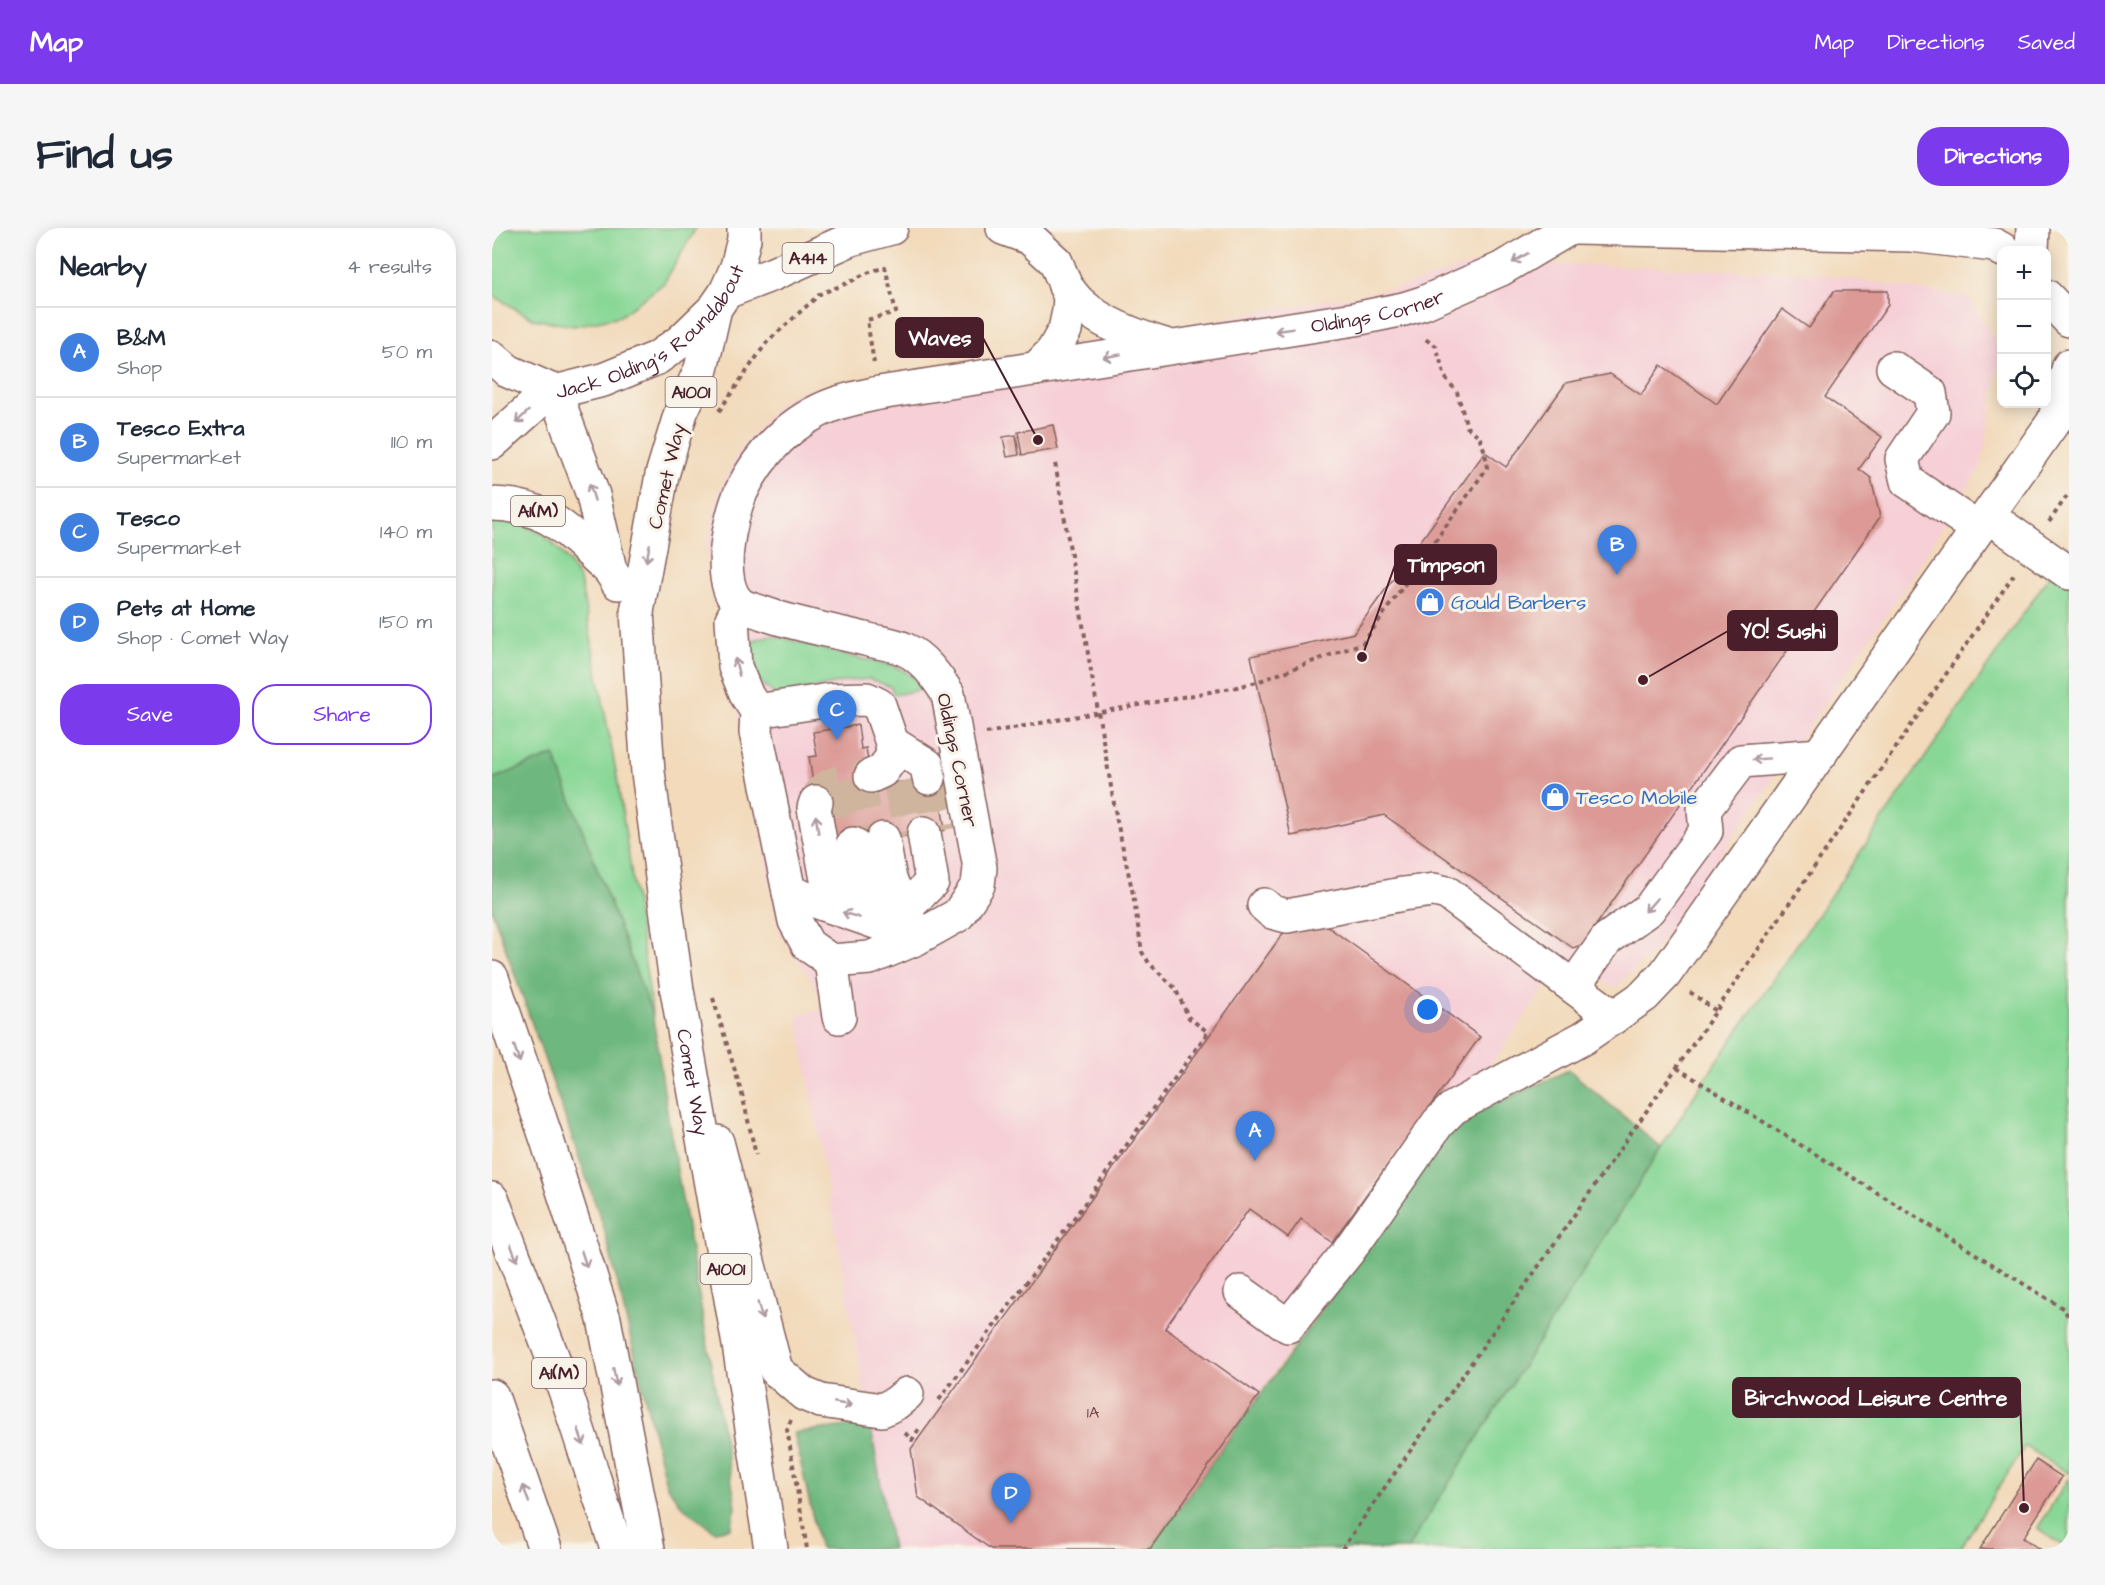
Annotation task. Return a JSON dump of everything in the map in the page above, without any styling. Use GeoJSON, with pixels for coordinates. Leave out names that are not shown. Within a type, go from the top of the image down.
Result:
{"type":"FeatureCollection","features":[{"type":"Feature","properties":{"kind":"main road","name":"Jack Olding's Roundabout"},"geometry":{"type":"LineString","coordinates":[[492,357],[508,371],[552,391],[603,380],[657,358],[681,340],[721,300],[737,267],[744,239],[744,228]]}},
{"type":"Feature","properties":{"kind":"main road","name":"A414"},"geometry":{"type":"LineString","coordinates":[[721,300],[772,274],[851,239],[891,228]]}},
{"type":"Feature","properties":{"kind":"main road","name":"Oldings Corner"},"geometry":{"type":"LineString","coordinates":[[1003,228],[1030,238],[1056,262],[1070,297],[1065,330],[1053,351],[1036,369]]}},
{"type":"Feature","properties":{"kind":"main road","name":"Oldings Corner"},"geometry":{"type":"LineString","coordinates":[[831,961],[870,958],[881,907],[958,915],[978,885],[980,868],[948,693],[932,670],[904,649],[773,616],[740,604],[731,590],[725,567],[739,497],[750,473],[790,428],[836,404],[879,393],[1169,346],[1355,319],[1404,309],[1502,269],[1570,228]]}},
{"type":"Feature","properties":{"kind":"main road"},"geometry":{"type":"LineString","coordinates":[[1575,228],[1961,234],[1997,247]]}},
{"type":"Feature","properties":{"kind":"main road"},"geometry":{"type":"LineString","coordinates":[[2032,246],[2033,228]]}},
{"type":"Feature","properties":{"kind":"main road","name":"Oldings Corner"},"geometry":{"type":"LineString","coordinates":[[1065,286],[1082,306],[1114,325],[1137,337],[1169,346]]}},
{"type":"Feature","properties":{"kind":"main road","name":"Comet Way"},"geometry":{"type":"LineString","coordinates":[[721,300],[701,369],[681,412],[662,475],[637,612],[648,772],[677,990],[738,1339],[771,1549]]}},
{"type":"Feature","properties":{"kind":"main road"},"geometry":{"type":"LineString","coordinates":[[2050,300],[2069,322]]}},
{"type":"Feature","properties":{"kind":"main road"},"geometry":{"type":"LineString","coordinates":[[1241,1292],[1288,1326],[1347,1253],[1438,1123],[1453,1108],[1582,1038],[1644,996],[1665,974],[2062,412],[2069,366]]}},
{"type":"Feature","properties":{"kind":"main road"},"geometry":{"type":"LineString","coordinates":[[1893,368],[1930,393],[1933,413],[1902,459],[1907,481],[2032,547],[2069,573]]}},
{"type":"Feature","properties":{"kind":"main road","name":"Comet Way"},"geometry":{"type":"LineString","coordinates":[[552,391],[594,495],[610,570],[637,612]]}},
{"type":"Feature","properties":{"kind":"main road"},"geometry":{"type":"LineString","coordinates":[[492,442],[552,391]]}},
{"type":"Feature","properties":{"kind":"main road","name":"A1(M)"},"geometry":{"type":"LineString","coordinates":[[492,504],[516,505],[538,511],[559,523],[610,570]]}},
{"type":"Feature","properties":{"kind":"main road"},"geometry":{"type":"LineString","coordinates":[[740,604],[732,619],[735,667],[747,696],[768,710],[794,721],[808,722],[845,716],[890,768]]}},
{"type":"Feature","properties":{"kind":"main road"},"geometry":{"type":"LineString","coordinates":[[768,710],[756,732],[795,921],[808,945],[831,961],[839,1017]]}},
{"type":"Feature","properties":{"kind":"main road"},"geometry":{"type":"LineString","coordinates":[[1574,986],[1607,939],[1649,909],[1706,831],[1704,810],[1741,761],[1820,755]]}},
{"type":"Feature","properties":{"kind":"main road"},"geometry":{"type":"LineString","coordinates":[[816,802],[814,808],[828,885],[881,907]]}},
{"type":"Feature","properties":{"kind":"main road"},"geometry":{"type":"LineString","coordinates":[[789,892],[878,923],[889,838]]}},
{"type":"Feature","properties":{"kind":"main road"},"geometry":{"type":"LineString","coordinates":[[881,907],[890,879],[889,838]]}},
{"type":"Feature","properties":{"kind":"main road"},"geometry":{"type":"LineString","coordinates":[[881,907],[943,857],[889,838]]}},
{"type":"Feature","properties":{"kind":"main road"},"geometry":{"type":"LineString","coordinates":[[889,838],[918,878]]}},
{"type":"Feature","properties":{"kind":"main road"},"geometry":{"type":"LineString","coordinates":[[1264,905],[1272,912],[1287,916],[1424,891],[1434,890],[1447,893],[1614,1017]]}},
{"type":"Feature","properties":{"kind":"main road","name":"A1(M)"},"geometry":{"type":"LineString","coordinates":[[492,978],[604,1319],[648,1549]]}},
{"type":"Feature","properties":{"kind":"main road"},"geometry":{"type":"LineString","coordinates":[[677,990],[776,1370],[804,1394],[821,1401],[895,1402]]}},
{"type":"Feature","properties":{"kind":"main road","name":"A1(M)"},"geometry":{"type":"LineString","coordinates":[[492,1199],[566,1390],[617,1549]]}},
{"type":"Feature","properties":{"kind":"main road"},"geometry":{"type":"LineString","coordinates":[[492,1396],[545,1549]]}},
{"type":"Feature","properties":{"kind":"path"},"geometry":{"type":"LineString","coordinates":[[713,420],[767,342],[787,323],[820,294],[885,267],[896,312],[867,320],[879,393]]}},
{"type":"Feature","properties":{"kind":"path"},"geometry":{"type":"LineString","coordinates":[[957,738],[1257,682],[1363,643],[1487,468],[1485,452],[1479,436],[1467,427],[1457,392],[1445,377],[1436,346],[1416,333],[1404,309]]}},
{"type":"Feature","properties":{"kind":"path"},"geometry":{"type":"LineString","coordinates":[[947,1388],[1069,1225],[1208,1032],[1189,1018],[1175,988],[1149,963],[1142,952],[1133,894],[1117,822],[1055,463]]}},
{"type":"Feature","properties":{"kind":"path"},"geometry":{"type":"LineString","coordinates":[[1342,1549],[1677,1068],[2069,493]]}},
{"type":"Feature","properties":{"kind":"path"},"geometry":{"type":"LineString","coordinates":[[711,990],[742,1094],[757,1158]]}},
{"type":"Feature","properties":{"kind":"path"},"geometry":{"type":"LineString","coordinates":[[1688,990],[1716,1011]]}},
{"type":"Feature","properties":{"kind":"path"},"geometry":{"type":"LineString","coordinates":[[1677,1068],[2064,1310],[2069,1318]]}},
{"type":"Feature","properties":{"kind":"path"},"geometry":{"type":"LineString","coordinates":[[804,1394],[787,1429],[807,1549]]}},
{"type":"Feature","properties":{"kind":"shaded area"},"geometry":{"type":"Polygon","coordinates":[[[1482,261],[1811,273],[1969,297],[1997,345],[1997,375],[1981,466],[1906,585],[1658,946],[1615,988],[1564,961],[1149,1549],[892,1549],[797,1015],[822,1010],[816,986],[780,934],[706,548],[718,495],[740,448],[783,400],[802,391],[1398,288],[1482,261]]]}},
{"type":"Feature","properties":{"kind":"green space"},"geometry":{"type":"Polygon","coordinates":[[[492,228],[696,228],[664,283],[620,316],[574,326],[533,319],[492,295],[492,228]]]}},
{"type":"Feature","properties":{"kind":"green space"},"geometry":{"type":"Polygon","coordinates":[[[496,520],[525,526],[547,538],[564,556],[580,580],[617,777],[653,1017],[554,755],[492,779],[492,522],[496,520]]]}},
{"type":"Feature","properties":{"kind":"green space"},"geometry":{"type":"Polygon","coordinates":[[[2069,547],[2069,1474],[2025,1446],[1960,1549],[1407,1549],[1701,1085],[2069,547]]]}},
{"type":"Feature","properties":{"kind":"green space"},"geometry":{"type":"Polygon","coordinates":[[[771,635],[887,664],[907,673],[924,689],[894,695],[891,687],[870,679],[847,681],[777,696],[754,678],[747,649],[754,640],[771,635]]]}},
{"type":"Feature","properties":{"kind":"green space"},"geometry":{"type":"Polygon","coordinates":[[[554,755],[653,1017],[669,1124],[736,1507],[731,1528],[714,1531],[681,1505],[666,1484],[604,1228],[492,910],[492,779],[554,755]]]}},
{"type":"Feature","properties":{"kind":"green space"},"geometry":{"type":"Polygon","coordinates":[[[1569,1070],[1661,1148],[1407,1549],[1150,1549],[1457,1121],[1569,1070]]]}},
{"type":"Feature","properties":{"kind":"green space"},"geometry":{"type":"Polygon","coordinates":[[[870,1423],[892,1549],[820,1549],[794,1433],[870,1423]]]}},
{"type":"Feature","properties":{"kind":"green space"},"geometry":{"type":"Polygon","coordinates":[[[2069,1477],[2069,1549],[2068,1549],[2037,1529],[2069,1477]]]}},
{"type":"Feature","properties":{"kind":"building"},"geometry":{"type":"Polygon","coordinates":[[[1834,291],[1888,291],[1888,305],[1825,397],[1882,437],[1859,469],[1871,478],[1880,517],[1583,944],[1573,948],[1384,815],[1291,836],[1251,656],[1354,633],[1485,452],[1506,467],[1566,383],[1610,374],[1641,395],[1661,365],[1717,404],[1782,309],[1809,328],[1834,291]]]}},
{"type":"Feature","properties":{"kind":"building"},"geometry":{"type":"Polygon","coordinates":[[[1053,425],[1058,449],[1022,455],[1018,432],[1053,425]]]}},
{"type":"Feature","properties":{"kind":"building"},"geometry":{"type":"Polygon","coordinates":[[[1016,435],[1019,455],[1007,457],[1003,437],[1016,435]]]}},
{"type":"Feature","properties":{"kind":"building"},"geometry":{"type":"Polygon","coordinates":[[[858,725],[861,749],[866,748],[872,786],[937,777],[945,830],[823,849],[809,757],[817,756],[813,732],[858,725]]]}},
{"type":"Feature","properties":{"kind":"building"},"geometry":{"type":"Polygon","coordinates":[[[1324,924],[1480,1037],[1332,1242],[1301,1219],[1288,1237],[1249,1209],[1165,1328],[1259,1395],[1150,1549],[991,1549],[918,1497],[911,1449],[1284,932],[1324,924]]]}},
{"type":"Feature","properties":{"kind":"building"},"geometry":{"type":"Polygon","coordinates":[[[2036,1460],[2062,1477],[2023,1538],[2040,1549],[1980,1549],[2036,1460]]]}},
{"type":"Feature","properties":{"kind":"tunnel"},"geometry":{"type":"LineString","coordinates":[[816,802],[824,789],[831,785],[871,776]]}},
{"type":"Feature","properties":{"kind":"tunnel"},"geometry":{"type":"LineString","coordinates":[[858,778],[869,841]]}},
{"type":"Feature","properties":{"kind":"tunnel"},"geometry":{"type":"LineString","coordinates":[[929,778],[938,831]]}},
{"type":"Feature","properties":{"kind":"tunnel"},"geometry":{"type":"LineString","coordinates":[[899,782],[911,835]]}},
{"type":"Feature","properties":{"kind":"tunnel"},"geometry":{"type":"LineString","coordinates":[[828,785],[838,846]]}},
{"type":"Feature","properties":{"kind":"place","name":"Waves"},"geometry":{"type":"Point","coordinates":[1038,440]}},
{"type":"Feature","properties":{"kind":"place","name":"Tesco Extra"},"geometry":{"type":"Point","coordinates":[1617,575]}},
{"type":"Feature","properties":{"kind":"place","name":"Gould Barbers"},"geometry":{"type":"Point","coordinates":[1430,602]}},
{"type":"Feature","properties":{"kind":"place","name":"Timpson"},"geometry":{"type":"Point","coordinates":[1362,657]}},
{"type":"Feature","properties":{"kind":"place","name":"YO! Sushi"},"geometry":{"type":"Point","coordinates":[1643,680]}},
{"type":"Feature","properties":{"kind":"place","name":"Tesco"},"geometry":{"type":"Point","coordinates":[837,740]}},
{"type":"Feature","properties":{"kind":"place","name":"Tesco Mobile"},"geometry":{"type":"Point","coordinates":[1555,797]}},
{"type":"Feature","properties":{"kind":"place","name":"B&M"},"geometry":{"type":"Point","coordinates":[1255,1161]}},
{"type":"Feature","properties":{"kind":"place","name":"Birchwood Leisure Centre"},"geometry":{"type":"Point","coordinates":[2024,1508]}},
{"type":"Feature","properties":{"kind":"place","name":"Pets at Home"},"geometry":{"type":"Point","coordinates":[1011,1523]}}]}
